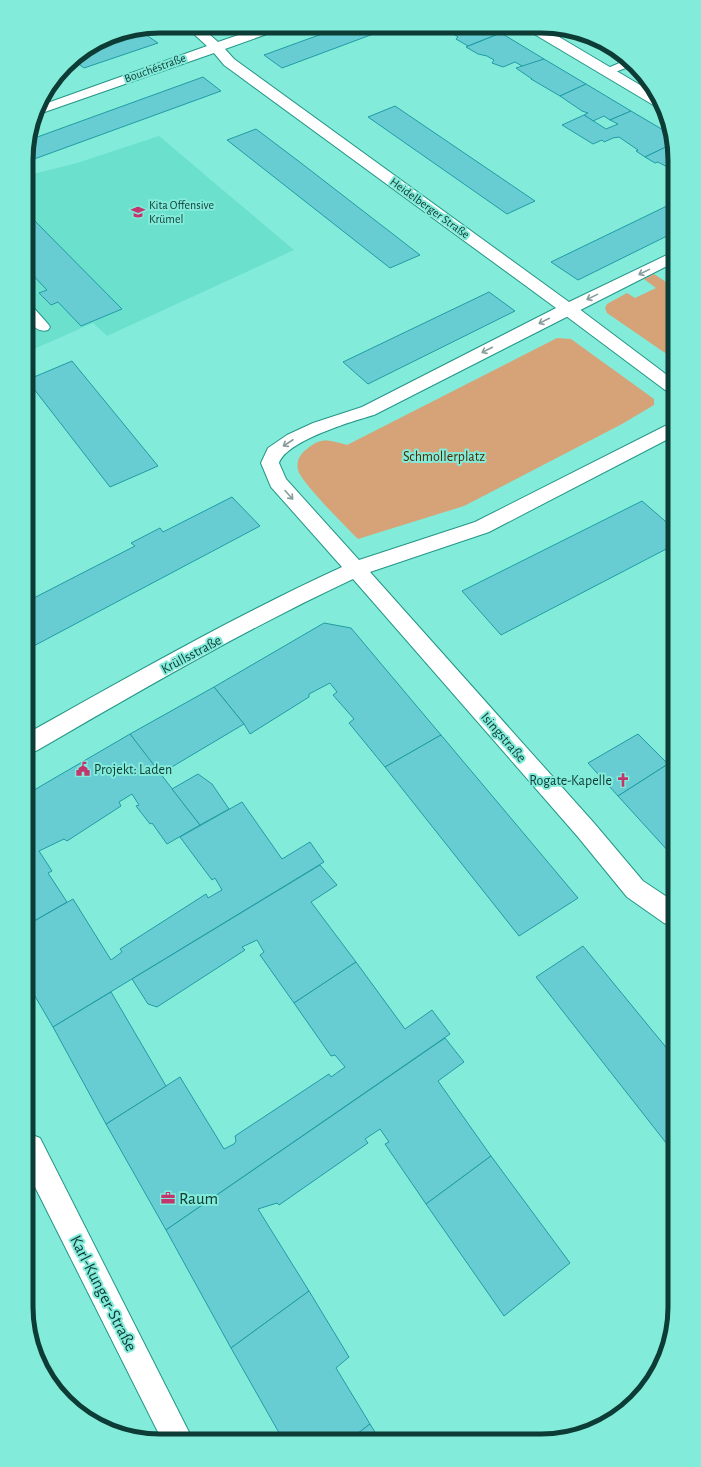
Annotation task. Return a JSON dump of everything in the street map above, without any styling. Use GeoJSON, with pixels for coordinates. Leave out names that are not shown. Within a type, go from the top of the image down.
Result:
{"type":"FeatureCollection","features":[{"type":"Feature","properties":{"kind":"street","name":"Heidelberger Straße"},"geometry":{"type":"LineString","coordinates":[[201,33],[229,62],[668,384]]}},
{"type":"Feature","properties":{"kind":"street","name":"Bouchéstraße"},"geometry":{"type":"LineString","coordinates":[[45,107],[256,33]]}},
{"type":"Feature","properties":{"kind":"street"},"geometry":{"type":"LineString","coordinates":[[542,33],[652,98]]}},
{"type":"Feature","properties":{"kind":"street"},"geometry":{"type":"LineString","coordinates":[[668,259],[368,411],[339,419],[293,440],[276,451],[270,463],[278,482],[356,569],[482,527],[668,432]]}},
{"type":"Feature","properties":{"kind":"street","name":"Krüllsstraße"},"geometry":{"type":"LineString","coordinates":[[33,741],[118,693],[300,595],[356,569]]}},
{"type":"Feature","properties":{"kind":"street","name":"Isingstraße"},"geometry":{"type":"LineString","coordinates":[[356,569],[586,830],[635,889],[668,912]]}},
{"type":"Feature","properties":{"kind":"street","name":"Karl-Kunger-Straße"},"geometry":{"type":"LineString","coordinates":[[33,1154],[175,1434]]}},
{"type":"Feature","properties":{"kind":"lane"},"geometry":{"type":"LineString","coordinates":[[607,72],[625,65]]}},
{"type":"Feature","properties":{"kind":"lane"},"geometry":{"type":"LineString","coordinates":[[33,316],[43,328]]}},
{"type":"Feature","properties":{"kind":"shaded area","name":"Kita Offensive Krümel"},"geometry":{"type":"Polygon","coordinates":[[[159,136],[294,250],[107,336],[93,323],[33,349],[33,174],[77,163],[159,136]]]}},
{"type":"Feature","properties":{"kind":"green space"},"geometry":{"type":"Polygon","coordinates":[[[654,274],[666,282],[668,281],[668,355],[607,313],[605,308],[607,304],[627,293],[635,298],[656,288],[644,279],[654,274]]]}},
{"type":"Feature","properties":{"kind":"green space","name":"Schmollerplatz"},"geometry":{"type":"Polygon","coordinates":[[[557,338],[571,339],[654,399],[654,405],[622,424],[464,506],[358,539],[301,476],[298,470],[299,458],[305,451],[317,442],[331,441],[347,445],[557,338]]]}},
{"type":"Feature","properties":{"kind":"building"},"geometry":{"type":"Polygon","coordinates":[[[324,33],[376,33],[282,68],[264,55],[324,33]]]}},
{"type":"Feature","properties":{"kind":"building"},"geometry":{"type":"Polygon","coordinates":[[[451,33],[501,33],[468,46],[456,39],[458,37],[451,33]]]}},
{"type":"Feature","properties":{"kind":"building"},"geometry":{"type":"Polygon","coordinates":[[[501,33],[544,59],[524,67],[515,62],[503,67],[492,63],[494,60],[487,56],[478,54],[466,47],[501,33]]]}},
{"type":"Feature","properties":{"kind":"building"},"geometry":{"type":"Polygon","coordinates":[[[145,34],[158,43],[84,68],[78,63],[89,54],[119,40],[145,34]]]}},
{"type":"Feature","properties":{"kind":"building"},"geometry":{"type":"Polygon","coordinates":[[[544,59],[586,84],[560,96],[531,79],[516,68],[544,59]]]}},
{"type":"Feature","properties":{"kind":"building"},"geometry":{"type":"Polygon","coordinates":[[[203,77],[221,91],[33,159],[35,138],[203,77]]]}},
{"type":"Feature","properties":{"kind":"building"},"geometry":{"type":"Polygon","coordinates":[[[586,84],[631,111],[610,120],[604,116],[593,121],[584,115],[588,113],[582,111],[560,96],[586,84]]]}},
{"type":"Feature","properties":{"kind":"building"},"geometry":{"type":"Polygon","coordinates":[[[395,106],[535,201],[507,214],[368,117],[395,106]]]}},
{"type":"Feature","properties":{"kind":"building"},"geometry":{"type":"Polygon","coordinates":[[[631,111],[665,131],[667,146],[645,157],[636,151],[638,150],[619,137],[604,142],[602,140],[593,144],[562,125],[584,115],[606,129],[618,124],[610,120],[631,111]]]}},
{"type":"Feature","properties":{"kind":"building"},"geometry":{"type":"Polygon","coordinates":[[[256,129],[420,255],[390,268],[227,140],[256,129]]]}},
{"type":"Feature","properties":{"kind":"building"},"geometry":{"type":"Polygon","coordinates":[[[667,146],[668,167],[658,162],[655,163],[645,157],[667,146]]]}},
{"type":"Feature","properties":{"kind":"building"},"geometry":{"type":"Polygon","coordinates":[[[668,205],[668,235],[578,280],[551,262],[668,205]]]}},
{"type":"Feature","properties":{"kind":"building"},"geometry":{"type":"Polygon","coordinates":[[[33,219],[122,309],[81,326],[58,302],[51,305],[39,293],[47,290],[33,275],[33,219]]]}},
{"type":"Feature","properties":{"kind":"building"},"geometry":{"type":"Polygon","coordinates":[[[489,292],[515,311],[368,384],[343,362],[489,292]]]}},
{"type":"Feature","properties":{"kind":"building"},"geometry":{"type":"Polygon","coordinates":[[[72,361],[158,466],[110,487],[33,388],[33,377],[72,361]]]}},
{"type":"Feature","properties":{"kind":"building"},"geometry":{"type":"Polygon","coordinates":[[[232,497],[260,526],[33,646],[33,598],[135,546],[131,543],[160,528],[163,532],[232,497]]]}},
{"type":"Feature","properties":{"kind":"building"},"geometry":{"type":"Polygon","coordinates":[[[642,501],[668,524],[668,548],[501,635],[462,591],[642,501]]]}},
{"type":"Feature","properties":{"kind":"building"},"geometry":{"type":"Polygon","coordinates":[[[324,623],[351,628],[441,735],[385,767],[349,723],[354,719],[333,695],[337,692],[330,683],[309,694],[309,697],[250,734],[244,724],[214,687],[324,623]]]}},
{"type":"Feature","properties":{"kind":"building"},"geometry":{"type":"Polygon","coordinates":[[[214,687],[244,724],[160,774],[130,734],[214,687]]]}},
{"type":"Feature","properties":{"kind":"building"},"geometry":{"type":"Polygon","coordinates":[[[130,734],[200,825],[167,844],[152,823],[150,824],[136,806],[139,805],[132,794],[119,802],[121,806],[67,841],[64,839],[39,851],[52,871],[48,873],[67,902],[33,922],[33,791],[130,734]]]}},
{"type":"Feature","properties":{"kind":"building","name":"Rogate-Kapelle"},"geometry":{"type":"Polygon","coordinates":[[[638,734],[668,764],[618,796],[588,763],[638,734]]]}},
{"type":"Feature","properties":{"kind":"building"},"geometry":{"type":"Polygon","coordinates":[[[441,735],[578,898],[519,936],[385,767],[441,735]]]}},
{"type":"Feature","properties":{"kind":"building"},"geometry":{"type":"Polygon","coordinates":[[[668,764],[668,851],[618,796],[668,764]]]}},
{"type":"Feature","properties":{"kind":"building"},"geometry":{"type":"Polygon","coordinates":[[[198,774],[212,784],[229,809],[200,825],[172,789],[198,774]]]}},
{"type":"Feature","properties":{"kind":"building"},"geometry":{"type":"Polygon","coordinates":[[[242,802],[282,859],[310,842],[324,862],[53,1027],[33,993],[33,922],[73,899],[111,960],[122,952],[120,949],[206,894],[208,898],[222,890],[215,878],[212,880],[180,837],[242,802]]]}},
{"type":"Feature","properties":{"kind":"building"},"geometry":{"type":"Polygon","coordinates":[[[320,865],[337,885],[311,902],[356,962],[294,1003],[260,955],[264,952],[257,940],[242,947],[245,950],[157,1007],[148,1004],[132,979],[320,865]]]}},
{"type":"Feature","properties":{"kind":"building"},"geometry":{"type":"Polygon","coordinates":[[[583,946],[668,1050],[668,1145],[536,977],[583,946]]]}},
{"type":"Feature","properties":{"kind":"building"},"geometry":{"type":"Polygon","coordinates":[[[356,962],[405,1029],[432,1010],[450,1034],[166,1230],[106,1124],[180,1077],[224,1149],[234,1144],[236,1141],[235,1136],[329,1074],[331,1077],[345,1067],[335,1055],[331,1056],[294,1003],[356,962]]]}},
{"type":"Feature","properties":{"kind":"building"},"geometry":{"type":"Polygon","coordinates":[[[111,992],[166,1086],[106,1124],[53,1027],[111,992]]]}},
{"type":"Feature","properties":{"kind":"building"},"geometry":{"type":"Polygon","coordinates":[[[445,1038],[464,1062],[438,1081],[491,1156],[426,1204],[385,1144],[389,1142],[380,1129],[365,1139],[368,1143],[279,1205],[277,1203],[258,1209],[309,1291],[231,1348],[166,1230],[445,1038]]]}},
{"type":"Feature","properties":{"kind":"building"},"geometry":{"type":"Polygon","coordinates":[[[491,1156],[570,1263],[504,1316],[426,1204],[491,1156]]]}},
{"type":"Feature","properties":{"kind":"building"},"geometry":{"type":"Polygon","coordinates":[[[309,1291],[349,1357],[336,1368],[370,1424],[357,1434],[280,1434],[231,1348],[309,1291]]]}},
{"type":"Feature","properties":{"kind":"building"},"geometry":{"type":"Polygon","coordinates":[[[370,1424],[376,1434],[357,1434],[370,1424]]]}},
{"type":"Feature","properties":{"kind":"place","name":"Kita Offensive Krümel"},"geometry":{"type":"Point","coordinates":[138,212]}},
{"type":"Feature","properties":{"kind":"place","name":"Projekt: Laden"},"geometry":{"type":"Point","coordinates":[83,769]}},
{"type":"Feature","properties":{"kind":"place","name":"Rogate-Kapelle"},"geometry":{"type":"Point","coordinates":[623,780]}},
{"type":"Feature","properties":{"kind":"place","name":"Raum"},"geometry":{"type":"Point","coordinates":[168,1198]}}]}
